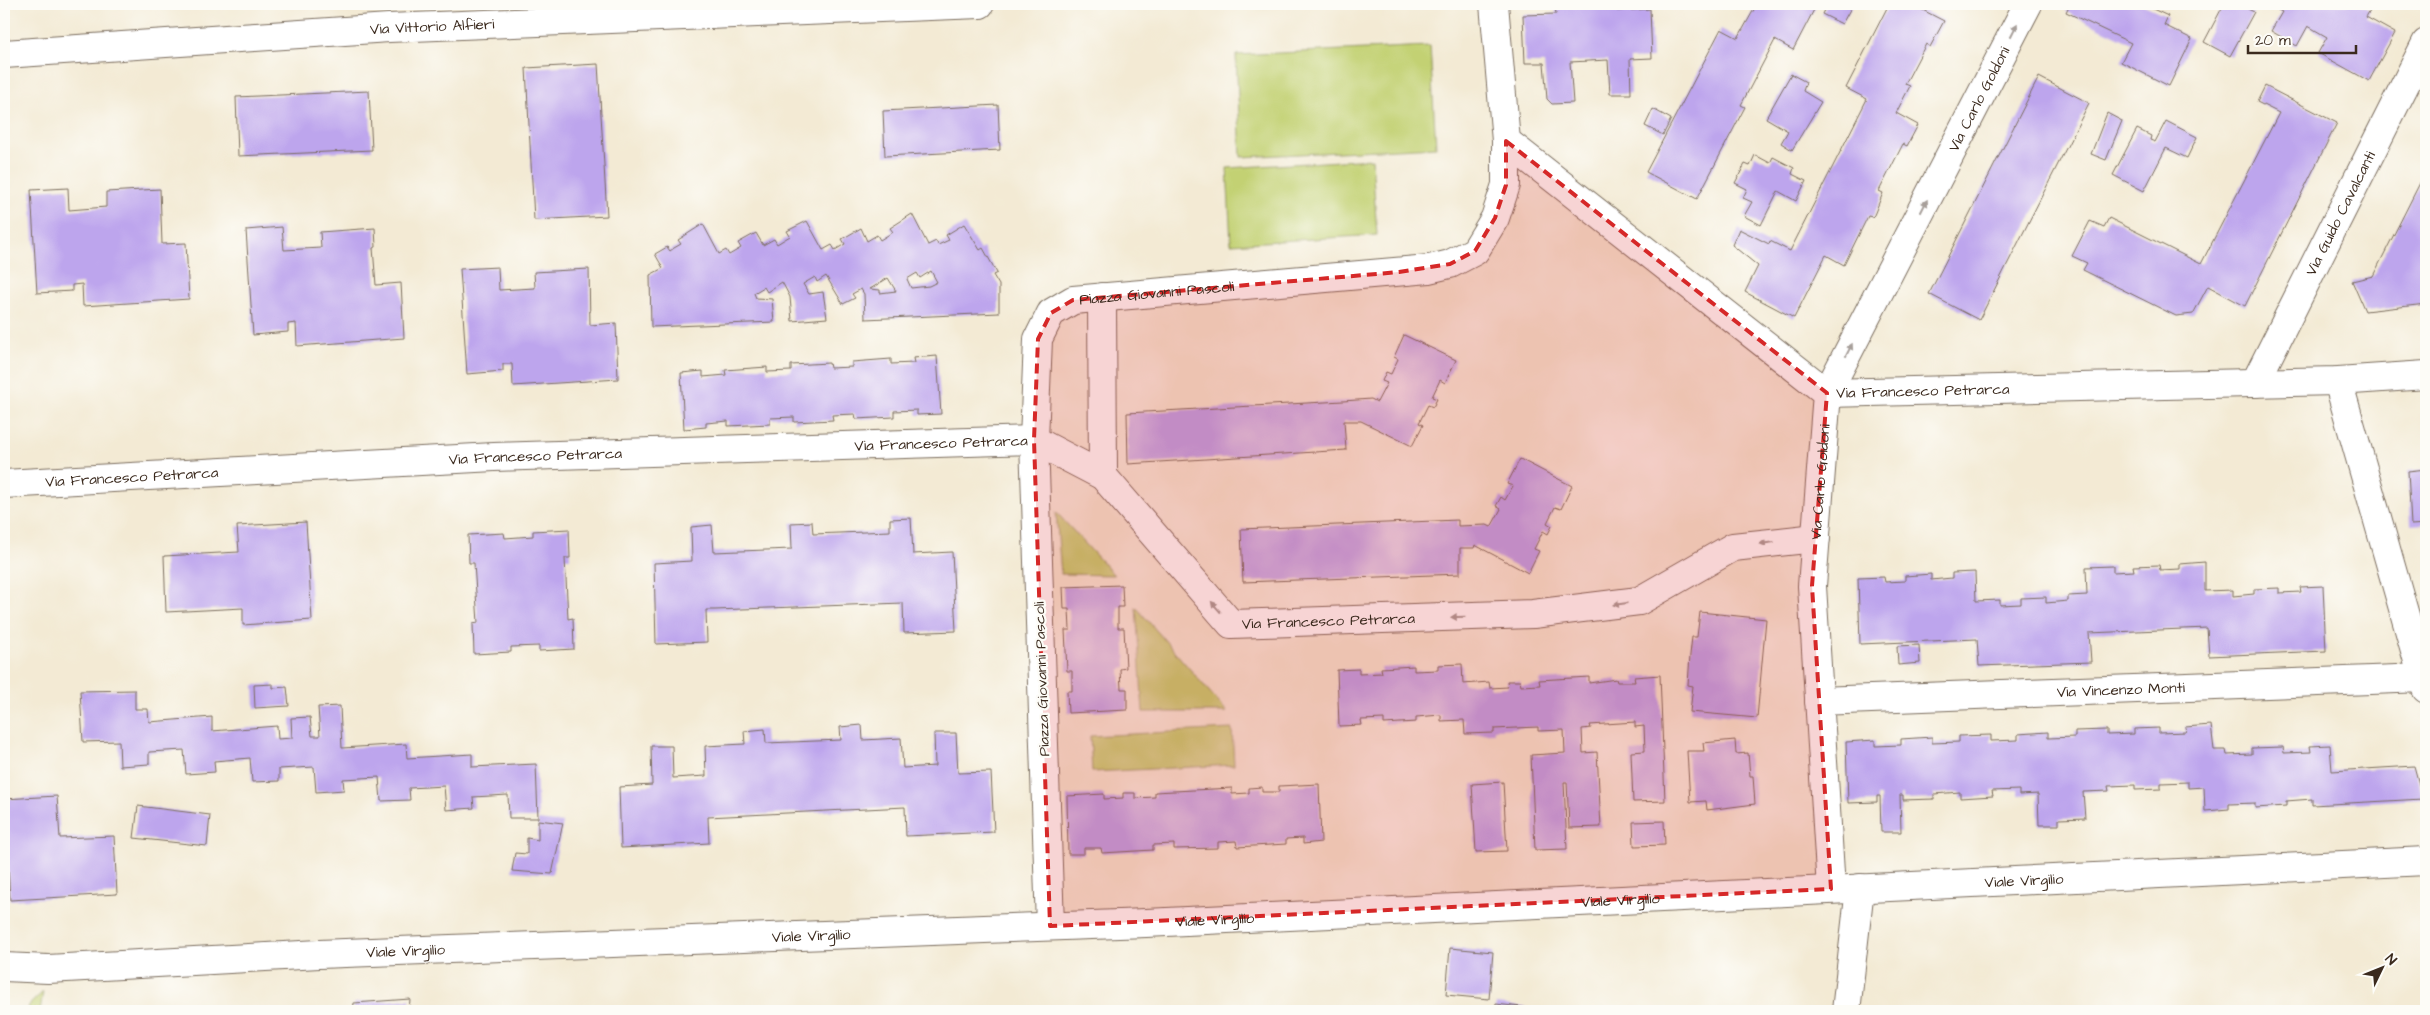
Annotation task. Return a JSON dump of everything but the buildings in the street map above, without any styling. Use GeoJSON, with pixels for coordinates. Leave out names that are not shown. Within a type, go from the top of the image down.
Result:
{"type":"FeatureCollection","features":[{"type":"Feature","properties":{"kind":"street","name":"Via Vittorio Alfieri"},"geometry":{"type":"LineString","coordinates":[[4,54],[673,10],[980,4]]}},
{"type":"Feature","properties":{"kind":"street","name":"Piazza Giovanni Pascoli"},"geometry":{"type":"LineString","coordinates":[[1050,926],[1034,440],[1038,339],[1051,313],[1073,300],[1399,272],[1450,264],[1475,251],[1495,218],[1506,184],[1506,141],[1494,4]]}},
{"type":"Feature","properties":{"kind":"street","name":"Via Carlo Goldoni"},"geometry":{"type":"LineString","coordinates":[[1831,889],[1812,586],[1827,394],[2028,4]]}},
{"type":"Feature","properties":{"kind":"street","name":"Via Guido Cavalcanti"},"geometry":{"type":"LineString","coordinates":[[2255,383],[2426,43]]}},
{"type":"Feature","properties":{"kind":"street","name":"Via Francesco Petrarca"},"geometry":{"type":"LineString","coordinates":[[1506,141],[1827,394],[2338,381],[2426,375]]}},
{"type":"Feature","properties":{"kind":"street"},"geometry":{"type":"LineString","coordinates":[[1102,297],[1103,476]]}},
{"type":"Feature","properties":{"kind":"street"},"geometry":{"type":"LineString","coordinates":[[2338,381],[2425,683]]}},
{"type":"Feature","properties":{"kind":"street","name":"Via Francesco Petrarca"},"geometry":{"type":"LineString","coordinates":[[4,484],[494,457],[1034,440],[1103,476],[1231,624],[1533,614],[1639,601],[1733,547],[1816,538]]}},
{"type":"Feature","properties":{"kind":"street","name":"Via Vincenzo Monti"},"geometry":{"type":"LineString","coordinates":[[1819,701],[2425,683]]}},
{"type":"Feature","properties":{"kind":"street","name":"Viale Virgilio"},"geometry":{"type":"LineString","coordinates":[[4,967],[48,968],[319,954],[1146,924],[2426,861]]}},
{"type":"Feature","properties":{"kind":"street"},"geometry":{"type":"LineString","coordinates":[[1846,1011],[1860,888]]}},
{"type":"Feature","properties":{"kind":"highlighted area"},"geometry":{"type":"Polygon","coordinates":[[[1506,141],[1827,393],[1812,586],[1831,889],[1050,926],[1034,440],[1038,339],[1051,313],[1073,300],[1399,272],[1450,264],[1475,251],[1495,218],[1506,185],[1506,141]]]}},
{"type":"Feature","properties":{"kind":"green space"},"geometry":{"type":"Polygon","coordinates":[[[1430,46],[1436,147],[1241,157],[1236,55],[1430,46]]]}},
{"type":"Feature","properties":{"kind":"green space"},"geometry":{"type":"Polygon","coordinates":[[[1372,159],[1377,235],[1231,244],[1227,168],[1372,159]]]}},
{"type":"Feature","properties":{"kind":"green space"},"geometry":{"type":"Polygon","coordinates":[[[1056,512],[1114,575],[1061,574],[1056,512]]]}},
{"type":"Feature","properties":{"kind":"green space"},"geometry":{"type":"Polygon","coordinates":[[[1136,607],[1227,712],[1143,712],[1136,607]]]}},
{"type":"Feature","properties":{"kind":"green space"},"geometry":{"type":"Polygon","coordinates":[[[1232,729],[1234,765],[1092,772],[1090,736],[1232,729]]]}},
{"type":"Feature","properties":{"kind":"green space"},"geometry":{"type":"Polygon","coordinates":[[[43,992],[40,1011],[28,1011],[29,1005],[43,992]]]}}]}
